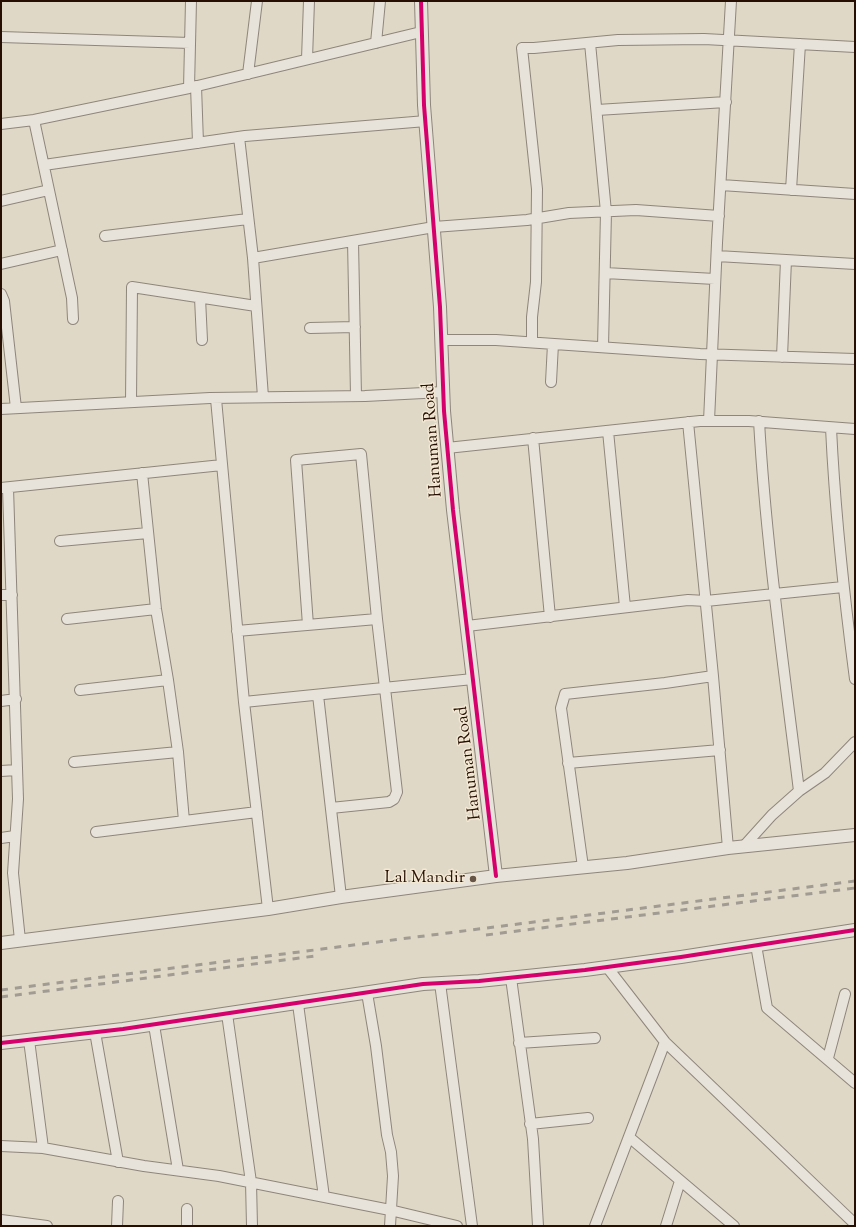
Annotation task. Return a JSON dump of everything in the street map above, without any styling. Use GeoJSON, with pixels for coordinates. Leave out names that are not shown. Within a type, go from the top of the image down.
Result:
{"type":"FeatureCollection","features":[{"type":"Feature","properties":{"kind":"street"},"geometry":{"type":"LineString","coordinates":[[191,1],[190,43],[198,143]]}},
{"type":"Feature","properties":{"kind":"street"},"geometry":{"type":"LineString","coordinates":[[248,74],[257,1]]}},
{"type":"Feature","properties":{"kind":"street"},"geometry":{"type":"LineString","coordinates":[[307,59],[310,1]]}},
{"type":"Feature","properties":{"kind":"street"},"geometry":{"type":"LineString","coordinates":[[376,43],[380,1]]}},
{"type":"Feature","properties":{"kind":"street","name":"Hanuman Road"},"geometry":{"type":"LineString","coordinates":[[421,1],[421,32],[426,121],[447,448],[496,876]]}},
{"type":"Feature","properties":{"kind":"street"},"geometry":{"type":"LineString","coordinates":[[709,421],[715,279],[732,1]]}},
{"type":"Feature","properties":{"kind":"street"},"geometry":{"type":"LineString","coordinates":[[1,124],[34,120],[193,87],[421,32]]}},
{"type":"Feature","properties":{"kind":"street"},"geometry":{"type":"LineString","coordinates":[[1,37],[190,43]]}},
{"type":"Feature","properties":{"kind":"street"},"geometry":{"type":"LineString","coordinates":[[532,342],[537,189],[522,48],[618,40],[729,40],[855,47]]}},
{"type":"Feature","properties":{"kind":"street"},"geometry":{"type":"LineString","coordinates":[[590,43],[606,212],[603,347]]}},
{"type":"Feature","properties":{"kind":"street"},"geometry":{"type":"LineString","coordinates":[[791,190],[800,44]]}},
{"type":"Feature","properties":{"kind":"street"},"geometry":{"type":"LineString","coordinates":[[597,110],[726,102]]}},
{"type":"Feature","properties":{"kind":"street"},"geometry":{"type":"LineString","coordinates":[[34,120],[72,298],[73,319]]}},
{"type":"Feature","properties":{"kind":"street"},"geometry":{"type":"LineString","coordinates":[[44,165],[239,137],[426,121]]}},
{"type":"Feature","properties":{"kind":"street"},"geometry":{"type":"LineString","coordinates":[[239,137],[253,258],[263,397]]}},
{"type":"Feature","properties":{"kind":"street"},"geometry":{"type":"LineString","coordinates":[[721,185],[855,194]]}},
{"type":"Feature","properties":{"kind":"street"},"geometry":{"type":"LineString","coordinates":[[1,201],[49,190]]}},
{"type":"Feature","properties":{"kind":"street"},"geometry":{"type":"LineString","coordinates":[[253,258],[434,227],[536,218],[569,213],[636,210],[719,216]]}},
{"type":"Feature","properties":{"kind":"street"},"geometry":{"type":"LineString","coordinates":[[105,236],[248,219]]}},
{"type":"Feature","properties":{"kind":"street"},"geometry":{"type":"LineString","coordinates":[[353,241],[356,396]]}},
{"type":"Feature","properties":{"kind":"street"},"geometry":{"type":"LineString","coordinates":[[1,264],[62,250]]}},
{"type":"Feature","properties":{"kind":"street"},"geometry":{"type":"LineString","coordinates":[[717,256],[855,264]]}},
{"type":"Feature","properties":{"kind":"street"},"geometry":{"type":"LineString","coordinates":[[782,357],[786,260]]}},
{"type":"Feature","properties":{"kind":"street"},"geometry":{"type":"LineString","coordinates":[[605,274],[715,279]]}},
{"type":"Feature","properties":{"kind":"street"},"geometry":{"type":"LineString","coordinates":[[131,402],[132,287],[256,306]]}},
{"type":"Feature","properties":{"kind":"street"},"geometry":{"type":"LineString","coordinates":[[1,294],[4,301],[16,408]]}},
{"type":"Feature","properties":{"kind":"street"},"geometry":{"type":"LineString","coordinates":[[200,298],[202,340]]}},
{"type":"Feature","properties":{"kind":"street"},"geometry":{"type":"LineString","coordinates":[[310,328],[354,327]]}},
{"type":"Feature","properties":{"kind":"street"},"geometry":{"type":"LineString","coordinates":[[441,340],[496,340],[712,354],[855,359]]}},
{"type":"Feature","properties":{"kind":"street"},"geometry":{"type":"LineString","coordinates":[[551,382],[552,344]]}},
{"type":"Feature","properties":{"kind":"street"},"geometry":{"type":"LineString","coordinates":[[1,409],[131,402],[263,397],[356,396],[443,392]]}},
{"type":"Feature","properties":{"kind":"street"},"geometry":{"type":"LineString","coordinates":[[216,399],[244,702],[268,909]]}},
{"type":"Feature","properties":{"kind":"street"},"geometry":{"type":"LineString","coordinates":[[447,448],[709,421],[759,421],[855,430]]}},
{"type":"Feature","properties":{"kind":"street"},"geometry":{"type":"LineString","coordinates":[[759,421],[762,474],[774,593],[799,791]]}},
{"type":"Feature","properties":{"kind":"street"},"geometry":{"type":"LineString","coordinates":[[688,422],[714,676],[728,848]]}},
{"type":"Feature","properties":{"kind":"street"},"geometry":{"type":"LineString","coordinates":[[831,428],[834,488],[842,558],[843,587],[850,612],[855,679]]}},
{"type":"Feature","properties":{"kind":"street"},"geometry":{"type":"LineString","coordinates":[[608,431],[625,607]]}},
{"type":"Feature","properties":{"kind":"street"},"geometry":{"type":"LineString","coordinates":[[533,438],[550,617]]}},
{"type":"Feature","properties":{"kind":"street"},"geometry":{"type":"LineString","coordinates":[[308,625],[296,460],[361,454],[377,618],[397,792],[394,799],[380,804],[331,808]]}},
{"type":"Feature","properties":{"kind":"street"},"geometry":{"type":"LineString","coordinates":[[20,940],[13,873],[18,799],[16,699],[12,595],[4,488],[222,465]]}},
{"type":"Feature","properties":{"kind":"street"},"geometry":{"type":"LineString","coordinates":[[142,473],[156,609],[178,752],[184,821]]}},
{"type":"Feature","properties":{"kind":"street"},"geometry":{"type":"LineString","coordinates":[[60,541],[148,533]]}},
{"type":"Feature","properties":{"kind":"street"},"geometry":{"type":"LineString","coordinates":[[467,626],[688,600],[706,601],[843,587]]}},
{"type":"Feature","properties":{"kind":"street"},"geometry":{"type":"LineString","coordinates":[[1,594],[12,595]]}},
{"type":"Feature","properties":{"kind":"street"},"geometry":{"type":"LineString","coordinates":[[67,619],[156,609]]}},
{"type":"Feature","properties":{"kind":"street"},"geometry":{"type":"LineString","coordinates":[[237,631],[377,618]]}},
{"type":"Feature","properties":{"kind":"street"},"geometry":{"type":"LineString","coordinates":[[583,868],[561,708],[565,694],[714,676]]}},
{"type":"Feature","properties":{"kind":"street"},"geometry":{"type":"LineString","coordinates":[[244,702],[474,679]]}},
{"type":"Feature","properties":{"kind":"street"},"geometry":{"type":"LineString","coordinates":[[80,690],[168,680]]}},
{"type":"Feature","properties":{"kind":"street"},"geometry":{"type":"LineString","coordinates":[[318,695],[340,897]]}},
{"type":"Feature","properties":{"kind":"street"},"geometry":{"type":"LineString","coordinates":[[1,701],[16,699]]}},
{"type":"Feature","properties":{"kind":"street"},"geometry":{"type":"LineString","coordinates":[[744,846],[772,815],[799,791],[825,773],[855,742]]}},
{"type":"Feature","properties":{"kind":"street"},"geometry":{"type":"LineString","coordinates":[[568,763],[720,750]]}},
{"type":"Feature","properties":{"kind":"street"},"geometry":{"type":"LineString","coordinates":[[74,762],[178,752]]}},
{"type":"Feature","properties":{"kind":"street"},"geometry":{"type":"LineString","coordinates":[[1,771],[17,770]]}},
{"type":"Feature","properties":{"kind":"street"},"geometry":{"type":"LineString","coordinates":[[96,832],[257,812]]}},
{"type":"Feature","properties":{"kind":"street"},"geometry":{"type":"LineString","coordinates":[[1,943],[268,909],[340,897],[496,876],[627,863],[744,846],[855,835]]}},
{"type":"Feature","properties":{"kind":"street"},"geometry":{"type":"LineString","coordinates":[[1,838],[15,836]]}},
{"type":"Feature","properties":{"kind":"street"},"geometry":{"type":"LineString","coordinates":[[1,1043],[227,1014],[423,984],[510,978],[607,967],[855,930]]}},
{"type":"Feature","properties":{"kind":"street"},"geometry":{"type":"LineString","coordinates":[[756,945],[767,1008],[828,1058],[855,1083]]}},
{"type":"Feature","properties":{"kind":"street"},"geometry":{"type":"LineString","coordinates":[[607,967],[665,1042],[855,1224]]}},
{"type":"Feature","properties":{"kind":"street"},"geometry":{"type":"LineString","coordinates":[[510,978],[530,1124],[538,1226]]}},
{"type":"Feature","properties":{"kind":"street"},"geometry":{"type":"LineString","coordinates":[[440,983],[472,1226]]}},
{"type":"Feature","properties":{"kind":"street"},"geometry":{"type":"LineString","coordinates":[[367,993],[376,1046],[387,1135],[391,1152],[393,1176],[390,1226]]}},
{"type":"Feature","properties":{"kind":"street"},"geometry":{"type":"LineString","coordinates":[[828,1058],[845,994]]}},
{"type":"Feature","properties":{"kind":"street"},"geometry":{"type":"LineString","coordinates":[[298,1004],[324,1197]]}},
{"type":"Feature","properties":{"kind":"street"},"geometry":{"type":"LineString","coordinates":[[227,1014],[251,1182],[252,1226]]}},
{"type":"Feature","properties":{"kind":"street"},"geometry":{"type":"LineString","coordinates":[[154,1024],[178,1170]]}},
{"type":"Feature","properties":{"kind":"street"},"geometry":{"type":"LineString","coordinates":[[95,1032],[118,1162]]}},
{"type":"Feature","properties":{"kind":"street"},"geometry":{"type":"LineString","coordinates":[[519,1043],[595,1038]]}},
{"type":"Feature","properties":{"kind":"street"},"geometry":{"type":"LineString","coordinates":[[29,1040],[43,1148]]}},
{"type":"Feature","properties":{"kind":"street"},"geometry":{"type":"LineString","coordinates":[[595,1226],[665,1042]]}},
{"type":"Feature","properties":{"kind":"street"},"geometry":{"type":"LineString","coordinates":[[530,1124],[588,1118]]}},
{"type":"Feature","properties":{"kind":"street"},"geometry":{"type":"LineString","coordinates":[[629,1137],[734,1226]]}},
{"type":"Feature","properties":{"kind":"street"},"geometry":{"type":"LineString","coordinates":[[1,1146],[43,1148],[118,1162],[251,1182],[390,1210],[457,1226]]}},
{"type":"Feature","properties":{"kind":"street"},"geometry":{"type":"LineString","coordinates":[[666,1226],[680,1181]]}},
{"type":"Feature","properties":{"kind":"street"},"geometry":{"type":"LineString","coordinates":[[117,1226],[118,1201]]}},
{"type":"Feature","properties":{"kind":"street"},"geometry":{"type":"LineString","coordinates":[[187,1209],[187,1226]]}},
{"type":"Feature","properties":{"kind":"street"},"geometry":{"type":"LineString","coordinates":[[1,1220],[47,1226]]}},
{"type":"Feature","properties":{"kind":"railway"},"geometry":{"type":"LineString","coordinates":[[1,990],[855,881]]}},
{"type":"Feature","properties":{"kind":"railway"},"geometry":{"type":"LineString","coordinates":[[486,935],[855,888]]}},
{"type":"Feature","properties":{"kind":"railway"},"geometry":{"type":"LineString","coordinates":[[1,997],[315,956]]}},
{"type":"Feature","properties":{"kind":"cycle path"},"geometry":{"type":"LineString","coordinates":[[421,1],[424,105],[440,307],[444,411],[453,510],[496,876]]}},
{"type":"Feature","properties":{"kind":"cycle path"},"geometry":{"type":"LineString","coordinates":[[1,1043],[123,1029],[423,984],[479,981],[585,970],[681,957],[855,930]]}},
{"type":"Feature","properties":{"kind":"place","name":"Lal Mandir"},"geometry":{"type":"Point","coordinates":[473,879]}}]}
